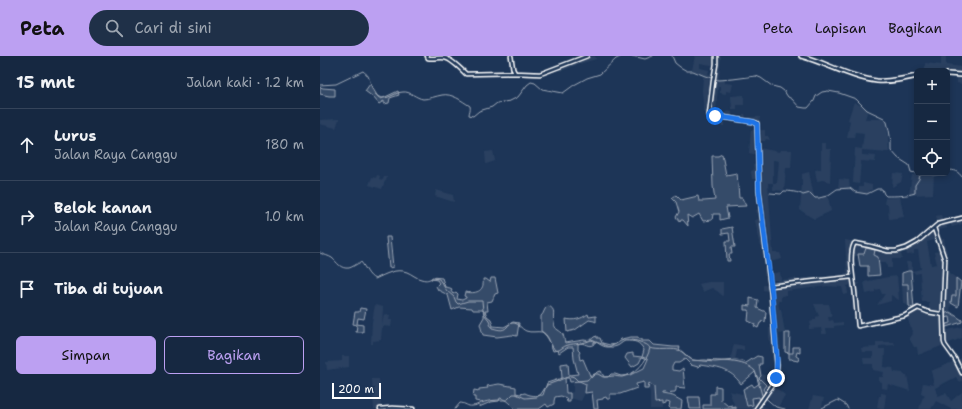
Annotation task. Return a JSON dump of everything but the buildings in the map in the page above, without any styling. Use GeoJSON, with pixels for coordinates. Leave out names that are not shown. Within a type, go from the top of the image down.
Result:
{"type":"FeatureCollection","features":[{"type":"Feature","properties":{"kind":"main road"},"geometry":{"type":"LineString","coordinates":[[801,56],[870,80],[892,81],[914,77]]}},
{"type":"Feature","properties":{"kind":"main road"},"geometry":{"type":"LineString","coordinates":[[950,74],[962,75]]}},
{"type":"Feature","properties":{"kind":"street"},"geometry":{"type":"LineString","coordinates":[[427,56],[430,59],[448,59],[461,68],[466,74],[540,74],[587,56]]}},
{"type":"Feature","properties":{"kind":"street"},"geometry":{"type":"LineString","coordinates":[[511,56],[513,73]]}},
{"type":"Feature","properties":{"kind":"street"},"geometry":{"type":"LineString","coordinates":[[716,57],[709,115],[754,122],[757,124],[759,190],[777,352],[777,375],[775,381],[756,409]]}},
{"type":"Feature","properties":{"kind":"street"},"geometry":{"type":"LineString","coordinates":[[943,315],[918,308],[901,317],[858,326],[852,277],[852,246],[854,244],[858,244],[888,251],[896,251],[917,242],[940,223],[962,218]]}},
{"type":"Feature","properties":{"kind":"street"},"geometry":{"type":"LineString","coordinates":[[934,228],[945,260],[943,315],[944,343],[955,359],[962,373]]}},
{"type":"Feature","properties":{"kind":"street"},"geometry":{"type":"LineString","coordinates":[[770,286],[852,277]]}},
{"type":"Feature","properties":{"kind":"street"},"geometry":{"type":"LineString","coordinates":[[380,409],[413,409]]}},
{"type":"Feature","properties":{"kind":"shaded area"},"geometry":{"type":"Polygon","coordinates":[[[585,56],[595,56],[596,59],[561,71],[556,68],[585,56]]]}},
{"type":"Feature","properties":{"kind":"shaded area"},"geometry":{"type":"Polygon","coordinates":[[[695,56],[721,56],[719,79],[725,80],[725,83],[733,84],[731,92],[726,91],[726,94],[720,93],[720,86],[718,86],[716,112],[732,112],[732,118],[736,119],[736,116],[743,117],[743,114],[745,114],[746,117],[760,117],[759,122],[751,121],[751,126],[747,125],[747,122],[743,121],[743,124],[724,121],[724,126],[721,126],[720,117],[711,116],[710,96],[708,96],[707,113],[704,112],[702,91],[703,77],[710,79],[708,94],[710,94],[713,78],[704,76],[692,70],[695,56]],[[700,63],[700,68],[709,70],[708,74],[715,75],[717,66],[700,63]]]}},
{"type":"Feature","properties":{"kind":"shaded area"},"geometry":{"type":"Polygon","coordinates":[[[941,56],[946,56],[946,65],[962,67],[962,84],[957,83],[957,78],[950,77],[950,68],[925,68],[925,63],[941,65],[941,56]]]}},
{"type":"Feature","properties":{"kind":"shaded area"},"geometry":{"type":"Polygon","coordinates":[[[370,84],[378,97],[381,99],[398,91],[399,95],[390,98],[389,103],[384,104],[384,101],[379,104],[365,91],[370,84]]]}},
{"type":"Feature","properties":{"kind":"shaded area"},"geometry":{"type":"Polygon","coordinates":[[[320,87],[335,89],[335,96],[320,94],[320,87]]]}},
{"type":"Feature","properties":{"kind":"shaded area"},"geometry":{"type":"Polygon","coordinates":[[[744,95],[744,105],[737,105],[737,109],[732,109],[731,96],[744,95]]]}},
{"type":"Feature","properties":{"kind":"shaded area"},"geometry":{"type":"Polygon","coordinates":[[[854,102],[868,109],[865,119],[887,119],[889,152],[862,150],[862,155],[876,156],[875,162],[861,161],[859,184],[853,183],[855,148],[862,149],[864,133],[855,132],[854,138],[847,138],[850,121],[848,120],[854,102]]]}},
{"type":"Feature","properties":{"kind":"shaded area"},"geometry":{"type":"Polygon","coordinates":[[[339,119],[336,128],[320,124],[320,120],[339,119]]]}},
{"type":"Feature","properties":{"kind":"shaded area"},"geometry":{"type":"Polygon","coordinates":[[[751,130],[765,130],[765,136],[768,136],[770,140],[766,139],[765,141],[759,141],[759,148],[779,152],[780,150],[792,150],[791,168],[786,168],[784,191],[773,190],[773,183],[768,183],[773,253],[780,253],[782,259],[769,262],[770,274],[780,272],[781,280],[796,278],[796,283],[802,283],[801,278],[834,277],[835,281],[845,280],[844,273],[847,273],[845,240],[866,244],[864,254],[853,256],[852,279],[854,284],[859,283],[857,286],[859,295],[855,296],[853,284],[847,286],[848,294],[844,295],[842,287],[827,286],[786,291],[786,295],[781,296],[781,301],[778,301],[779,309],[781,309],[785,333],[779,334],[781,349],[779,349],[777,334],[773,336],[773,339],[776,339],[778,364],[781,364],[780,383],[776,388],[785,395],[778,407],[766,394],[759,378],[763,374],[766,376],[764,380],[767,383],[774,371],[769,336],[769,328],[771,328],[770,314],[768,312],[768,291],[763,290],[763,285],[778,285],[777,280],[771,280],[770,276],[764,276],[764,261],[755,220],[759,219],[756,210],[759,209],[755,193],[761,192],[760,179],[752,179],[751,171],[754,170],[753,165],[758,164],[759,155],[749,153],[751,130]],[[773,160],[773,183],[777,183],[779,161],[773,160]]]}},
{"type":"Feature","properties":{"kind":"shaded area"},"geometry":{"type":"Polygon","coordinates":[[[821,143],[826,143],[826,149],[831,149],[830,182],[823,180],[817,181],[815,170],[821,169],[821,143]]]}},
{"type":"Feature","properties":{"kind":"shaded area"},"geometry":{"type":"Polygon","coordinates":[[[493,151],[495,161],[486,164],[485,152],[493,151]]]}},
{"type":"Feature","properties":{"kind":"shaded area"},"geometry":{"type":"Polygon","coordinates":[[[722,154],[726,175],[737,173],[739,198],[742,198],[746,206],[726,207],[728,218],[720,220],[720,214],[713,214],[712,220],[703,221],[699,214],[692,218],[687,215],[688,226],[683,220],[680,222],[676,217],[679,212],[676,202],[672,198],[676,195],[681,200],[698,196],[699,201],[715,200],[712,156],[722,154]]]}},
{"type":"Feature","properties":{"kind":"shaded area"},"geometry":{"type":"Polygon","coordinates":[[[809,172],[814,197],[822,199],[823,196],[828,197],[831,211],[814,219],[800,210],[802,174],[809,172]]]}},
{"type":"Feature","properties":{"kind":"shaded area"},"geometry":{"type":"Polygon","coordinates":[[[893,173],[903,174],[901,182],[892,187],[893,173]]]}},
{"type":"Feature","properties":{"kind":"shaded area"},"geometry":{"type":"Polygon","coordinates":[[[377,175],[380,176],[379,179],[383,180],[384,177],[387,177],[382,189],[369,185],[372,177],[376,178],[377,175]]]}},
{"type":"Feature","properties":{"kind":"shaded area"},"geometry":{"type":"Polygon","coordinates":[[[912,175],[934,176],[933,194],[909,195],[912,175]]]}},
{"type":"Feature","properties":{"kind":"shaded area"},"geometry":{"type":"Polygon","coordinates":[[[839,179],[849,180],[850,190],[838,189],[839,179]]]}},
{"type":"Feature","properties":{"kind":"shaded area"},"geometry":{"type":"Polygon","coordinates":[[[863,183],[872,185],[872,190],[869,190],[869,194],[858,193],[859,187],[863,187],[863,183]]]}},
{"type":"Feature","properties":{"kind":"shaded area"},"geometry":{"type":"Polygon","coordinates":[[[436,190],[453,195],[454,202],[435,196],[436,190]]]}},
{"type":"Feature","properties":{"kind":"shaded area"},"geometry":{"type":"Polygon","coordinates":[[[900,197],[904,217],[889,219],[888,204],[884,204],[885,198],[900,197]]]}},
{"type":"Feature","properties":{"kind":"shaded area"},"geometry":{"type":"Polygon","coordinates":[[[941,215],[943,221],[962,215],[962,224],[952,227],[950,223],[946,224],[947,228],[939,230],[941,239],[944,239],[949,273],[956,278],[956,297],[952,297],[950,312],[943,314],[943,331],[962,327],[962,338],[918,355],[917,347],[914,347],[909,338],[913,334],[907,317],[916,310],[929,314],[929,302],[922,302],[920,273],[915,274],[914,272],[908,271],[906,262],[912,262],[912,271],[921,269],[918,250],[914,250],[914,254],[907,255],[906,251],[901,253],[899,248],[924,236],[923,232],[931,229],[930,226],[938,222],[936,216],[941,215]],[[934,240],[927,242],[931,265],[937,264],[934,252],[941,251],[940,245],[937,246],[934,240]]]}},
{"type":"Feature","properties":{"kind":"shaded area"},"geometry":{"type":"Polygon","coordinates":[[[732,227],[735,247],[731,247],[732,254],[729,254],[730,261],[727,261],[726,241],[730,241],[729,233],[722,234],[722,229],[732,227]]]}},
{"type":"Feature","properties":{"kind":"shaded area"},"geometry":{"type":"Polygon","coordinates":[[[386,237],[390,237],[393,267],[389,268],[386,237]]]}},
{"type":"Feature","properties":{"kind":"shaded area"},"geometry":{"type":"Polygon","coordinates":[[[873,244],[886,249],[886,253],[901,253],[902,259],[892,259],[892,268],[887,268],[886,262],[879,262],[878,257],[874,255],[875,250],[872,250],[873,244]]]}},
{"type":"Feature","properties":{"kind":"shaded area"},"geometry":{"type":"Polygon","coordinates":[[[866,248],[875,250],[874,255],[878,257],[880,275],[868,276],[868,266],[860,266],[858,254],[864,254],[866,248]]]}},
{"type":"Feature","properties":{"kind":"shaded area"},"geometry":{"type":"Polygon","coordinates":[[[911,271],[914,309],[909,306],[908,284],[902,284],[902,273],[911,271]]]}},
{"type":"Feature","properties":{"kind":"shaded area"},"geometry":{"type":"Polygon","coordinates":[[[897,276],[899,300],[891,295],[891,301],[877,305],[885,294],[882,294],[880,289],[866,294],[864,282],[897,276]]]}},
{"type":"Feature","properties":{"kind":"shaded area"},"geometry":{"type":"Polygon","coordinates":[[[432,277],[442,278],[445,287],[452,289],[451,291],[453,294],[456,292],[458,294],[457,299],[462,300],[466,298],[464,296],[465,292],[472,293],[481,289],[483,279],[490,282],[491,278],[495,278],[498,293],[495,294],[492,301],[487,302],[488,311],[485,311],[487,316],[491,319],[493,326],[504,327],[513,322],[519,323],[517,336],[512,335],[497,337],[483,335],[480,324],[484,317],[484,311],[459,307],[452,310],[448,295],[438,290],[436,286],[439,283],[437,280],[431,279],[432,277]]]}},
{"type":"Feature","properties":{"kind":"shaded area"},"geometry":{"type":"Polygon","coordinates":[[[956,278],[961,282],[958,307],[951,303],[952,296],[956,296],[956,278]]]}},
{"type":"Feature","properties":{"kind":"shaded area"},"geometry":{"type":"Polygon","coordinates":[[[723,282],[723,296],[712,288],[703,292],[699,284],[723,282]]]}},
{"type":"Feature","properties":{"kind":"shaded area"},"geometry":{"type":"Polygon","coordinates":[[[908,283],[909,306],[903,303],[902,284],[908,283]]]}},
{"type":"Feature","properties":{"kind":"shaded area"},"geometry":{"type":"Polygon","coordinates":[[[750,298],[758,300],[757,308],[766,312],[765,322],[762,321],[758,328],[754,326],[755,324],[748,321],[749,310],[744,310],[744,305],[750,306],[750,298]]]}},
{"type":"Feature","properties":{"kind":"shaded area"},"geometry":{"type":"Polygon","coordinates":[[[814,304],[829,304],[832,317],[828,317],[829,321],[833,320],[834,323],[843,322],[843,325],[834,326],[834,328],[826,328],[827,334],[822,334],[821,328],[809,329],[809,326],[811,326],[810,322],[819,316],[814,304]]]}},
{"type":"Feature","properties":{"kind":"shaded area"},"geometry":{"type":"Polygon","coordinates":[[[375,305],[383,307],[382,325],[384,314],[390,315],[389,320],[392,320],[391,327],[382,326],[381,340],[373,341],[373,344],[371,344],[372,322],[375,305]]]}},
{"type":"Feature","properties":{"kind":"shaded area"},"geometry":{"type":"Polygon","coordinates":[[[547,307],[551,307],[554,313],[554,325],[563,334],[565,343],[591,340],[597,336],[597,338],[600,338],[602,343],[610,345],[616,344],[621,339],[638,337],[639,339],[642,339],[642,341],[650,341],[654,345],[680,347],[679,349],[692,360],[715,362],[736,360],[746,363],[757,356],[762,357],[762,364],[759,364],[761,376],[759,378],[766,385],[763,389],[766,394],[761,407],[759,397],[752,398],[753,405],[747,406],[743,389],[752,384],[754,387],[760,383],[755,372],[741,384],[728,372],[712,367],[700,365],[698,367],[691,365],[685,359],[679,363],[674,363],[672,370],[679,371],[683,368],[685,388],[676,387],[675,392],[662,393],[673,396],[682,401],[681,409],[670,409],[670,403],[665,402],[665,404],[662,405],[662,402],[655,403],[654,387],[649,383],[648,389],[644,389],[644,382],[636,384],[637,388],[620,394],[610,394],[610,399],[607,399],[606,397],[597,400],[598,409],[594,409],[592,392],[585,393],[586,384],[579,381],[570,382],[569,378],[565,378],[566,393],[570,393],[570,402],[567,402],[566,398],[561,396],[555,397],[554,404],[548,407],[546,404],[539,409],[515,409],[500,398],[499,401],[491,402],[479,407],[480,402],[475,401],[475,397],[473,397],[474,390],[479,391],[479,389],[488,388],[487,386],[499,384],[516,387],[516,393],[520,394],[525,393],[533,396],[543,395],[547,383],[562,378],[561,364],[568,363],[569,375],[578,374],[574,359],[573,347],[568,347],[559,353],[558,350],[553,351],[548,337],[541,331],[541,316],[547,307]],[[625,341],[614,347],[594,342],[594,344],[590,346],[583,343],[578,344],[580,360],[583,359],[591,378],[597,372],[601,371],[604,377],[608,377],[611,374],[621,376],[630,375],[644,368],[648,359],[642,357],[644,350],[634,341],[625,341]]]}},
{"type":"Feature","properties":{"kind":"shaded area"},"geometry":{"type":"Polygon","coordinates":[[[360,308],[366,309],[364,319],[358,318],[357,324],[363,325],[363,332],[356,332],[357,325],[353,324],[355,312],[359,312],[360,308]]]}},
{"type":"Feature","properties":{"kind":"shaded area"},"geometry":{"type":"Polygon","coordinates":[[[950,312],[962,320],[962,322],[943,328],[943,325],[951,323],[950,317],[943,318],[943,314],[950,312]]]}},
{"type":"Feature","properties":{"kind":"shaded area"},"geometry":{"type":"Polygon","coordinates":[[[588,314],[589,317],[596,316],[596,322],[589,320],[575,330],[567,332],[566,319],[577,319],[588,314]]]}},
{"type":"Feature","properties":{"kind":"shaded area"},"geometry":{"type":"Polygon","coordinates":[[[785,333],[790,333],[789,353],[785,352],[785,333]]]}},
{"type":"Feature","properties":{"kind":"shaded area"},"geometry":{"type":"Polygon","coordinates":[[[876,342],[894,342],[895,345],[879,346],[879,349],[885,349],[884,367],[893,368],[894,372],[907,375],[910,391],[888,384],[887,389],[882,388],[882,382],[879,381],[879,377],[883,377],[884,372],[873,370],[873,364],[864,364],[863,358],[873,358],[873,352],[862,352],[861,348],[876,347],[876,342]]]}},
{"type":"Feature","properties":{"kind":"shaded area"},"geometry":{"type":"Polygon","coordinates":[[[734,344],[744,346],[744,350],[737,350],[735,360],[730,361],[734,344]]]}},
{"type":"Feature","properties":{"kind":"shaded area"},"geometry":{"type":"Polygon","coordinates":[[[793,347],[800,347],[800,353],[797,352],[796,356],[799,358],[798,361],[789,359],[789,353],[793,353],[793,347]]]}},
{"type":"Feature","properties":{"kind":"shaded area"},"geometry":{"type":"Polygon","coordinates":[[[633,353],[633,356],[642,357],[639,363],[632,367],[625,358],[627,354],[633,353]]]}},
{"type":"Feature","properties":{"kind":"shaded area"},"geometry":{"type":"Polygon","coordinates":[[[342,356],[349,356],[349,367],[327,370],[326,362],[342,361],[342,356]]]}},
{"type":"Feature","properties":{"kind":"shaded area"},"geometry":{"type":"Polygon","coordinates":[[[962,358],[962,381],[959,382],[956,377],[935,388],[938,396],[946,393],[951,401],[962,392],[962,409],[951,409],[936,401],[931,409],[919,409],[925,395],[921,393],[923,383],[934,385],[931,371],[962,358]]]}},
{"type":"Feature","properties":{"kind":"shaded area"},"geometry":{"type":"Polygon","coordinates":[[[372,379],[379,379],[381,409],[374,409],[372,379]]]}},
{"type":"Feature","properties":{"kind":"shaded area"},"geometry":{"type":"Polygon","coordinates":[[[579,381],[586,384],[585,393],[581,401],[570,398],[570,393],[573,392],[573,382],[579,381]]]}},
{"type":"Feature","properties":{"kind":"shaded area"},"geometry":{"type":"Polygon","coordinates":[[[649,383],[654,387],[655,403],[662,402],[662,409],[650,409],[650,392],[648,389],[649,383]]]}},
{"type":"Feature","properties":{"kind":"shaded area"},"geometry":{"type":"Polygon","coordinates":[[[715,386],[721,387],[721,400],[728,406],[732,405],[732,408],[736,407],[736,409],[703,409],[703,405],[710,405],[710,394],[715,394],[715,386]]]}},
{"type":"Feature","properties":{"kind":"shaded area"},"geometry":{"type":"Polygon","coordinates":[[[729,391],[742,394],[744,393],[747,406],[752,398],[759,397],[761,406],[768,408],[731,409],[732,405],[734,404],[729,391]]]}},
{"type":"Feature","properties":{"kind":"shaded area"},"geometry":{"type":"Polygon","coordinates":[[[881,393],[886,394],[884,409],[877,407],[881,393]]]}},
{"type":"Feature","properties":{"kind":"shaded area"},"geometry":{"type":"Polygon","coordinates":[[[813,396],[824,398],[821,409],[809,409],[813,396]]]}},
{"type":"Feature","properties":{"kind":"shaded area"},"geometry":{"type":"Polygon","coordinates":[[[688,397],[699,397],[700,409],[690,409],[688,397]]]}},
{"type":"Feature","properties":{"kind":"waterway"},"geometry":{"type":"LineString","coordinates":[[320,85],[336,84],[363,71],[367,74],[372,88],[379,97],[385,98],[403,92],[423,99],[449,95],[470,106],[469,115],[473,116],[479,111],[492,107],[497,103],[510,101],[518,97],[531,82],[535,83],[542,89],[563,93],[587,78],[600,74],[616,59],[625,56]]}},
{"type":"Feature","properties":{"kind":"waterway"},"geometry":{"type":"LineString","coordinates":[[632,56],[645,59],[653,56]]}},
{"type":"Feature","properties":{"kind":"waterway"},"geometry":{"type":"LineString","coordinates":[[672,56],[675,63],[687,71],[693,71],[718,80],[756,76],[761,78],[772,86],[780,88],[784,91],[799,107],[808,108],[816,96],[822,92],[828,91],[856,99],[867,110],[884,118],[887,122],[889,130],[891,150],[898,158],[909,165],[911,172],[914,173]]}},
{"type":"Feature","properties":{"kind":"waterway"},"geometry":{"type":"LineString","coordinates":[[950,170],[956,171],[962,177]]}},
{"type":"Feature","properties":{"kind":"waterway"},"geometry":{"type":"LineString","coordinates":[[770,193],[781,194],[784,191],[791,191],[803,195],[810,193],[815,198],[819,198],[827,196],[837,189],[850,188],[855,192],[867,194],[877,189],[882,189],[886,196],[905,195],[915,193],[915,185],[920,176]]}},
{"type":"Feature","properties":{"kind":"waterway"},"geometry":{"type":"LineString","coordinates":[[320,253],[332,258],[343,268],[349,268],[361,262],[369,274],[375,279],[391,272],[399,271],[407,272],[423,280],[433,278],[439,279],[458,304],[468,301],[482,301],[484,314],[489,320],[492,328],[500,330],[505,329],[510,324],[514,323],[526,331],[542,332],[556,351],[571,344],[591,340],[608,347],[623,340],[634,340],[646,344],[653,349],[678,350],[693,360],[744,364],[755,371],[762,395],[776,407],[785,409]]}},
{"type":"Feature","properties":{"kind":"waterway"},"geometry":{"type":"LineString","coordinates":[[455,409],[460,403],[473,406],[488,401],[507,400],[513,394],[525,398],[537,397],[547,385],[571,376],[578,381],[587,380],[594,374],[598,374],[603,377],[622,377],[632,373],[644,363],[650,348]]}},
{"type":"Feature","properties":{"kind":"waterway"},"geometry":{"type":"LineString","coordinates":[[822,409],[838,400],[846,405],[848,409]]}},
{"type":"Feature","properties":{"kind":"route"},"geometry":{"type":"LineString","coordinates":[[715,116],[754,122],[757,124],[759,190],[772,294],[777,358],[776,378]]}}]}
